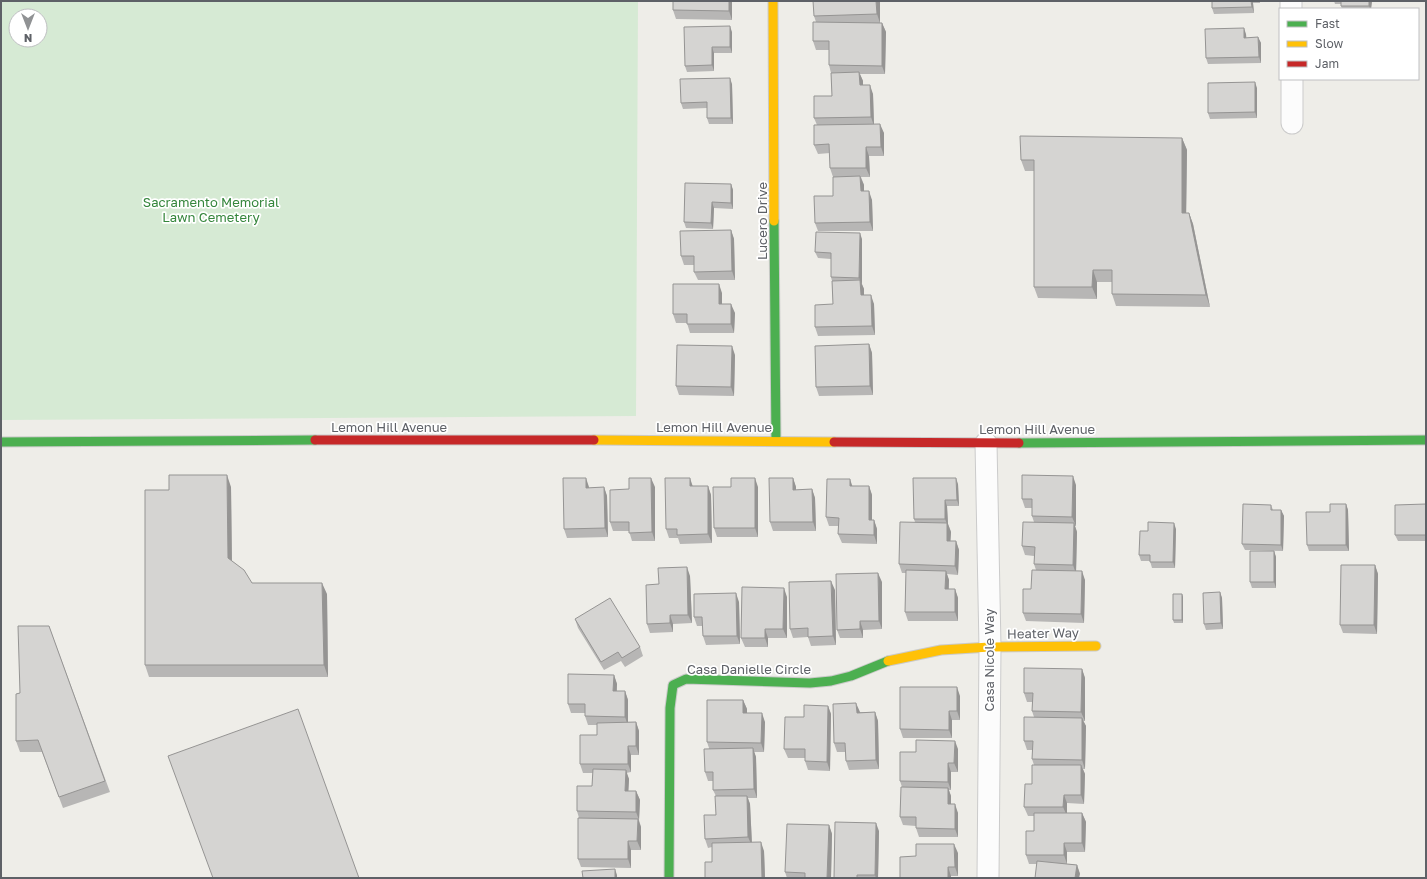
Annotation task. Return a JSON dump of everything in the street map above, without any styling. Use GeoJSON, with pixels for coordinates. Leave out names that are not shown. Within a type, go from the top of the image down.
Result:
{"type":"FeatureCollection","features":[{"type":"Feature","properties":{"kind":"street","name":"Lucero Drive"},"geometry":{"type":"LineString","coordinates":[[774,1],[776,440]]}},
{"type":"Feature","properties":{"kind":"street"},"geometry":{"type":"LineString","coordinates":[[1292,80],[1292,123]]}},
{"type":"Feature","properties":{"kind":"street","name":"Lemon Hill Avenue"},"geometry":{"type":"LineString","coordinates":[[1,442],[525,439],[986,443],[1426,440]]}},
{"type":"Feature","properties":{"kind":"street","name":"Casa Nicole Way"},"geometry":{"type":"LineString","coordinates":[[986,443],[990,647],[988,878]]}},
{"type":"Feature","properties":{"kind":"street","name":"Heater Way"},"geometry":{"type":"LineString","coordinates":[[990,647],[1096,646]]}},
{"type":"Feature","properties":{"kind":"street","name":"Casa Danielle Circle"},"geometry":{"type":"LineString","coordinates":[[669,878],[670,708],[673,686],[686,679],[810,683],[831,681],[851,676],[891,660],[941,650],[990,647]]}},
{"type":"Feature","properties":{"kind":"green space","name":"Sacramento Memorial Lawn Cemetery"},"geometry":{"type":"Polygon","coordinates":[[[1,1],[638,1],[636,416],[1,420],[1,1]]]}},
{"type":"Feature","properties":{"kind":"building"},"geometry":{"type":"Polygon","coordinates":[[[673,1],[729,1],[729,11],[673,10],[673,1]]]}},
{"type":"Feature","properties":{"kind":"building"},"geometry":{"type":"Polygon","coordinates":[[[813,1],[876,1],[877,14],[814,16],[813,1]]]}},
{"type":"Feature","properties":{"kind":"building"},"geometry":{"type":"Polygon","coordinates":[[[1212,1],[1251,1],[1252,7],[1212,8],[1212,1]]]}},
{"type":"Feature","properties":{"kind":"building"},"geometry":{"type":"Polygon","coordinates":[[[1341,1],[1369,1],[1369,6],[1341,6],[1341,1]]]}},
{"type":"Feature","properties":{"kind":"building"},"geometry":{"type":"Polygon","coordinates":[[[813,22],[882,23],[882,66],[829,65],[829,41],[813,41],[813,22]]]}},
{"type":"Feature","properties":{"kind":"building"},"geometry":{"type":"Polygon","coordinates":[[[730,26],[730,47],[712,47],[712,65],[685,66],[684,27],[730,26]]]}},
{"type":"Feature","properties":{"kind":"building"},"geometry":{"type":"Polygon","coordinates":[[[1244,28],[1244,38],[1258,37],[1259,57],[1206,58],[1205,29],[1244,28]]]}},
{"type":"Feature","properties":{"kind":"building"},"geometry":{"type":"Polygon","coordinates":[[[859,72],[860,85],[870,85],[871,117],[814,118],[814,96],[832,96],[831,73],[859,72]]]}},
{"type":"Feature","properties":{"kind":"building"},"geometry":{"type":"Polygon","coordinates":[[[730,78],[731,118],[707,118],[707,102],[681,103],[680,79],[730,78]]]}},
{"type":"Feature","properties":{"kind":"building"},"geometry":{"type":"Polygon","coordinates":[[[1255,82],[1255,112],[1208,113],[1208,83],[1255,82]]]}},
{"type":"Feature","properties":{"kind":"building"},"geometry":{"type":"Polygon","coordinates":[[[880,124],[881,147],[866,147],[866,168],[830,168],[829,144],[814,145],[814,125],[880,124]]]}},
{"type":"Feature","properties":{"kind":"building"},"geometry":{"type":"Polygon","coordinates":[[[1020,136],[1182,138],[1182,213],[1189,213],[1206,295],[1112,294],[1112,270],[1093,270],[1092,287],[1034,287],[1034,160],[1021,160],[1020,136]]]}},
{"type":"Feature","properties":{"kind":"building"},"geometry":{"type":"Polygon","coordinates":[[[860,176],[861,191],[869,191],[870,222],[815,223],[814,196],[833,196],[833,177],[860,176]]]}},
{"type":"Feature","properties":{"kind":"building"},"geometry":{"type":"Polygon","coordinates":[[[685,183],[731,184],[731,203],[712,202],[711,223],[684,222],[685,183]]]}},
{"type":"Feature","properties":{"kind":"building"},"geometry":{"type":"Polygon","coordinates":[[[731,230],[732,271],[694,272],[694,256],[681,256],[680,231],[731,230]]]}},
{"type":"Feature","properties":{"kind":"building"},"geometry":{"type":"Polygon","coordinates":[[[816,232],[860,233],[859,278],[831,277],[831,253],[815,252],[816,232]]]}},
{"type":"Feature","properties":{"kind":"building"},"geometry":{"type":"Polygon","coordinates":[[[860,280],[861,295],[871,295],[872,326],[815,327],[815,305],[833,304],[832,281],[860,280]]]}},
{"type":"Feature","properties":{"kind":"building"},"geometry":{"type":"Polygon","coordinates":[[[673,284],[719,284],[719,304],[731,304],[731,324],[687,324],[687,314],[673,314],[673,284]]]}},
{"type":"Feature","properties":{"kind":"building"},"geometry":{"type":"Polygon","coordinates":[[[869,344],[870,386],[816,387],[815,346],[869,344]]]}},
{"type":"Feature","properties":{"kind":"building"},"geometry":{"type":"Polygon","coordinates":[[[677,345],[732,346],[731,387],[676,386],[677,345]]]}},
{"type":"Feature","properties":{"kind":"building"},"geometry":{"type":"Polygon","coordinates":[[[169,475],[227,475],[228,558],[244,570],[252,583],[322,583],[324,665],[145,665],[145,490],[169,490],[169,475]]]}},
{"type":"Feature","properties":{"kind":"building"},"geometry":{"type":"Polygon","coordinates":[[[1022,475],[1073,476],[1072,517],[1032,516],[1032,499],[1022,499],[1022,475]]]}},
{"type":"Feature","properties":{"kind":"building"},"geometry":{"type":"Polygon","coordinates":[[[563,478],[586,478],[586,488],[604,487],[605,528],[564,529],[563,478]]]}},
{"type":"Feature","properties":{"kind":"building"},"geometry":{"type":"Polygon","coordinates":[[[629,478],[651,478],[652,532],[629,533],[629,522],[610,522],[610,490],[629,489],[629,478]]]}},
{"type":"Feature","properties":{"kind":"building"},"geometry":{"type":"Polygon","coordinates":[[[665,478],[690,478],[690,486],[708,486],[708,534],[677,535],[677,529],[666,529],[665,478]]]}},
{"type":"Feature","properties":{"kind":"building"},"geometry":{"type":"Polygon","coordinates":[[[731,478],[755,478],[755,528],[714,528],[713,487],[731,487],[731,478]]]}},
{"type":"Feature","properties":{"kind":"building"},"geometry":{"type":"Polygon","coordinates":[[[769,478],[793,478],[793,490],[812,489],[813,522],[770,522],[769,478]]]}},
{"type":"Feature","properties":{"kind":"building"},"geometry":{"type":"Polygon","coordinates":[[[913,478],[956,478],[957,500],[945,500],[945,519],[914,519],[913,478]]]}},
{"type":"Feature","properties":{"kind":"building"},"geometry":{"type":"Polygon","coordinates":[[[827,479],[850,479],[850,486],[869,486],[869,520],[874,520],[874,535],[838,534],[839,518],[826,517],[827,479]]]}},
{"type":"Feature","properties":{"kind":"building"},"geometry":{"type":"Polygon","coordinates":[[[1243,504],[1271,505],[1271,510],[1281,510],[1281,545],[1242,544],[1243,504]]]}},
{"type":"Feature","properties":{"kind":"building"},"geometry":{"type":"Polygon","coordinates":[[[1330,504],[1346,504],[1346,545],[1307,545],[1306,512],[1330,512],[1330,504]]]}},
{"type":"Feature","properties":{"kind":"building"},"geometry":{"type":"Polygon","coordinates":[[[1426,504],[1426,535],[1395,535],[1395,505],[1426,504]]]}},
{"type":"Feature","properties":{"kind":"building"},"geometry":{"type":"Polygon","coordinates":[[[900,522],[947,523],[947,541],[956,541],[955,566],[899,564],[900,522]]]}},
{"type":"Feature","properties":{"kind":"building"},"geometry":{"type":"Polygon","coordinates":[[[1023,522],[1074,523],[1073,565],[1034,564],[1035,547],[1022,546],[1023,522]]]}},
{"type":"Feature","properties":{"kind":"building"},"geometry":{"type":"Polygon","coordinates":[[[1148,522],[1174,523],[1173,562],[1150,562],[1150,555],[1139,555],[1140,531],[1148,531],[1148,522]]]}},
{"type":"Feature","properties":{"kind":"building"},"geometry":{"type":"Polygon","coordinates":[[[1250,551],[1274,551],[1274,582],[1250,582],[1250,551]]]}},
{"type":"Feature","properties":{"kind":"building"},"geometry":{"type":"Polygon","coordinates":[[[1341,565],[1375,565],[1374,625],[1340,625],[1341,565]]]}},
{"type":"Feature","properties":{"kind":"building"},"geometry":{"type":"Polygon","coordinates":[[[687,567],[688,615],[670,615],[670,623],[647,624],[646,585],[659,584],[658,568],[687,567]]]}},
{"type":"Feature","properties":{"kind":"building"},"geometry":{"type":"Polygon","coordinates":[[[906,570],[946,571],[945,589],[955,589],[955,612],[905,612],[906,570]]]}},
{"type":"Feature","properties":{"kind":"building"},"geometry":{"type":"Polygon","coordinates":[[[1032,570],[1082,571],[1081,614],[1023,613],[1023,589],[1031,589],[1032,570]]]}},
{"type":"Feature","properties":{"kind":"building"},"geometry":{"type":"Polygon","coordinates":[[[878,573],[879,621],[860,621],[860,629],[837,630],[836,574],[878,573]]]}},
{"type":"Feature","properties":{"kind":"building"},"geometry":{"type":"Polygon","coordinates":[[[831,581],[833,636],[808,637],[808,628],[790,629],[789,582],[831,581]]]}},
{"type":"Feature","properties":{"kind":"building"},"geometry":{"type":"Polygon","coordinates":[[[742,587],[784,588],[783,629],[765,629],[765,638],[741,638],[742,587]]]}},
{"type":"Feature","properties":{"kind":"building"},"geometry":{"type":"Polygon","coordinates":[[[1220,592],[1221,623],[1204,624],[1203,593],[1220,592]]]}},
{"type":"Feature","properties":{"kind":"building"},"geometry":{"type":"Polygon","coordinates":[[[736,593],[737,636],[703,636],[702,617],[694,617],[694,594],[736,593]]]}},
{"type":"Feature","properties":{"kind":"building"},"geometry":{"type":"Polygon","coordinates":[[[1173,594],[1182,594],[1182,620],[1173,620],[1173,594]]]}},
{"type":"Feature","properties":{"kind":"building"},"geometry":{"type":"Polygon","coordinates":[[[610,598],[640,647],[622,658],[618,652],[601,662],[575,619],[610,598]]]}},
{"type":"Feature","properties":{"kind":"building"},"geometry":{"type":"Polygon","coordinates":[[[18,626],[49,626],[105,781],[59,797],[38,740],[16,741],[16,694],[20,693],[18,626]]]}},
{"type":"Feature","properties":{"kind":"building"},"geometry":{"type":"Polygon","coordinates":[[[1024,668],[1082,669],[1081,712],[1032,711],[1033,693],[1024,693],[1024,668]]]}},
{"type":"Feature","properties":{"kind":"building"},"geometry":{"type":"Polygon","coordinates":[[[568,674],[614,675],[613,691],[625,691],[625,717],[585,716],[585,704],[568,704],[568,674]]]}},
{"type":"Feature","properties":{"kind":"building"},"geometry":{"type":"Polygon","coordinates":[[[900,687],[957,687],[957,711],[949,711],[949,730],[900,729],[900,687]]]}},
{"type":"Feature","properties":{"kind":"building"},"geometry":{"type":"Polygon","coordinates":[[[707,700],[743,700],[743,713],[762,713],[761,743],[707,742],[707,700]]]}},
{"type":"Feature","properties":{"kind":"building"},"geometry":{"type":"Polygon","coordinates":[[[856,703],[857,713],[875,712],[876,760],[846,761],[845,743],[834,743],[833,704],[856,703]]]}},
{"type":"Feature","properties":{"kind":"building"},"geometry":{"type":"Polygon","coordinates":[[[804,705],[828,706],[827,762],[805,761],[805,749],[784,749],[785,717],[804,717],[804,705]]]}},
{"type":"Feature","properties":{"kind":"building"},"geometry":{"type":"Polygon","coordinates":[[[298,709],[359,878],[213,878],[168,756],[298,709]]]}},
{"type":"Feature","properties":{"kind":"building"},"geometry":{"type":"Polygon","coordinates":[[[1024,717],[1082,718],[1082,760],[1032,759],[1033,741],[1024,741],[1024,717]]]}},
{"type":"Feature","properties":{"kind":"building"},"geometry":{"type":"Polygon","coordinates":[[[636,722],[636,746],[628,746],[628,764],[580,764],[580,735],[597,735],[597,723],[636,722]]]}},
{"type":"Feature","properties":{"kind":"building"},"geometry":{"type":"Polygon","coordinates":[[[916,740],[955,741],[954,763],[948,763],[948,782],[900,781],[900,752],[916,752],[916,740]]]}},
{"type":"Feature","properties":{"kind":"building"},"geometry":{"type":"Polygon","coordinates":[[[753,748],[754,789],[713,790],[713,772],[705,772],[704,749],[753,748]]]}},
{"type":"Feature","properties":{"kind":"building"},"geometry":{"type":"Polygon","coordinates":[[[1032,765],[1081,765],[1081,795],[1064,795],[1063,807],[1024,807],[1025,784],[1032,784],[1032,765]]]}},
{"type":"Feature","properties":{"kind":"building"},"geometry":{"type":"Polygon","coordinates":[[[593,769],[626,770],[625,791],[636,791],[636,812],[577,811],[577,786],[592,786],[593,769]]]}},
{"type":"Feature","properties":{"kind":"building"},"geometry":{"type":"Polygon","coordinates":[[[901,787],[948,788],[948,804],[955,804],[955,829],[916,828],[916,817],[900,817],[901,787]]]}},
{"type":"Feature","properties":{"kind":"building"},"geometry":{"type":"Polygon","coordinates":[[[715,796],[747,796],[748,837],[705,839],[704,815],[716,815],[715,796]]]}},
{"type":"Feature","properties":{"kind":"building"},"geometry":{"type":"Polygon","coordinates":[[[1034,813],[1082,813],[1082,843],[1064,843],[1064,855],[1026,855],[1026,831],[1034,831],[1034,813]]]}},
{"type":"Feature","properties":{"kind":"building"},"geometry":{"type":"Polygon","coordinates":[[[578,818],[638,819],[637,841],[628,841],[628,859],[578,859],[578,818]]]}},
{"type":"Feature","properties":{"kind":"building"},"geometry":{"type":"Polygon","coordinates":[[[835,822],[876,823],[875,875],[857,875],[857,878],[834,878],[835,822]]]}},
{"type":"Feature","properties":{"kind":"building"},"geometry":{"type":"Polygon","coordinates":[[[787,824],[829,825],[827,878],[805,878],[805,873],[785,872],[787,824]]]}},
{"type":"Feature","properties":{"kind":"building"},"geometry":{"type":"Polygon","coordinates":[[[761,842],[762,878],[705,878],[705,862],[712,862],[712,843],[761,842]]]}},
{"type":"Feature","properties":{"kind":"building"},"geometry":{"type":"Polygon","coordinates":[[[916,844],[954,844],[955,867],[948,867],[948,878],[900,878],[900,857],[916,856],[916,844]]]}},
{"type":"Feature","properties":{"kind":"building"},"geometry":{"type":"Polygon","coordinates":[[[1037,861],[1077,865],[1075,878],[1035,878],[1037,861]]]}},
{"type":"Feature","properties":{"kind":"building"},"geometry":{"type":"Polygon","coordinates":[[[615,869],[615,878],[583,878],[582,871],[615,869]]]}},
{"type":"Feature","properties":{"kind":"traffic: fast"},"geometry":{"type":"LineString","coordinates":[[774,221],[776,441]]}},
{"type":"Feature","properties":{"kind":"traffic: fast"},"geometry":{"type":"LineString","coordinates":[[1,442],[315,440]]}},
{"type":"Feature","properties":{"kind":"traffic: fast"},"geometry":{"type":"LineString","coordinates":[[1019,443],[1426,440]]}},
{"type":"Feature","properties":{"kind":"traffic: fast"},"geometry":{"type":"LineString","coordinates":[[669,878],[670,708],[673,685],[686,679],[810,683],[831,681],[851,676],[888,661]]}},
{"type":"Feature","properties":{"kind":"traffic: slow"},"geometry":{"type":"LineString","coordinates":[[773,1],[774,221]]}},
{"type":"Feature","properties":{"kind":"traffic: slow"},"geometry":{"type":"LineString","coordinates":[[594,440],[834,442]]}},
{"type":"Feature","properties":{"kind":"traffic: slow"},"geometry":{"type":"LineString","coordinates":[[888,661],[941,650],[990,647],[1096,646]]}},
{"type":"Feature","properties":{"kind":"traffic: jam"},"geometry":{"type":"LineString","coordinates":[[315,440],[594,440]]}},
{"type":"Feature","properties":{"kind":"traffic: jam"},"geometry":{"type":"LineString","coordinates":[[834,442],[1019,443]]}}]}
